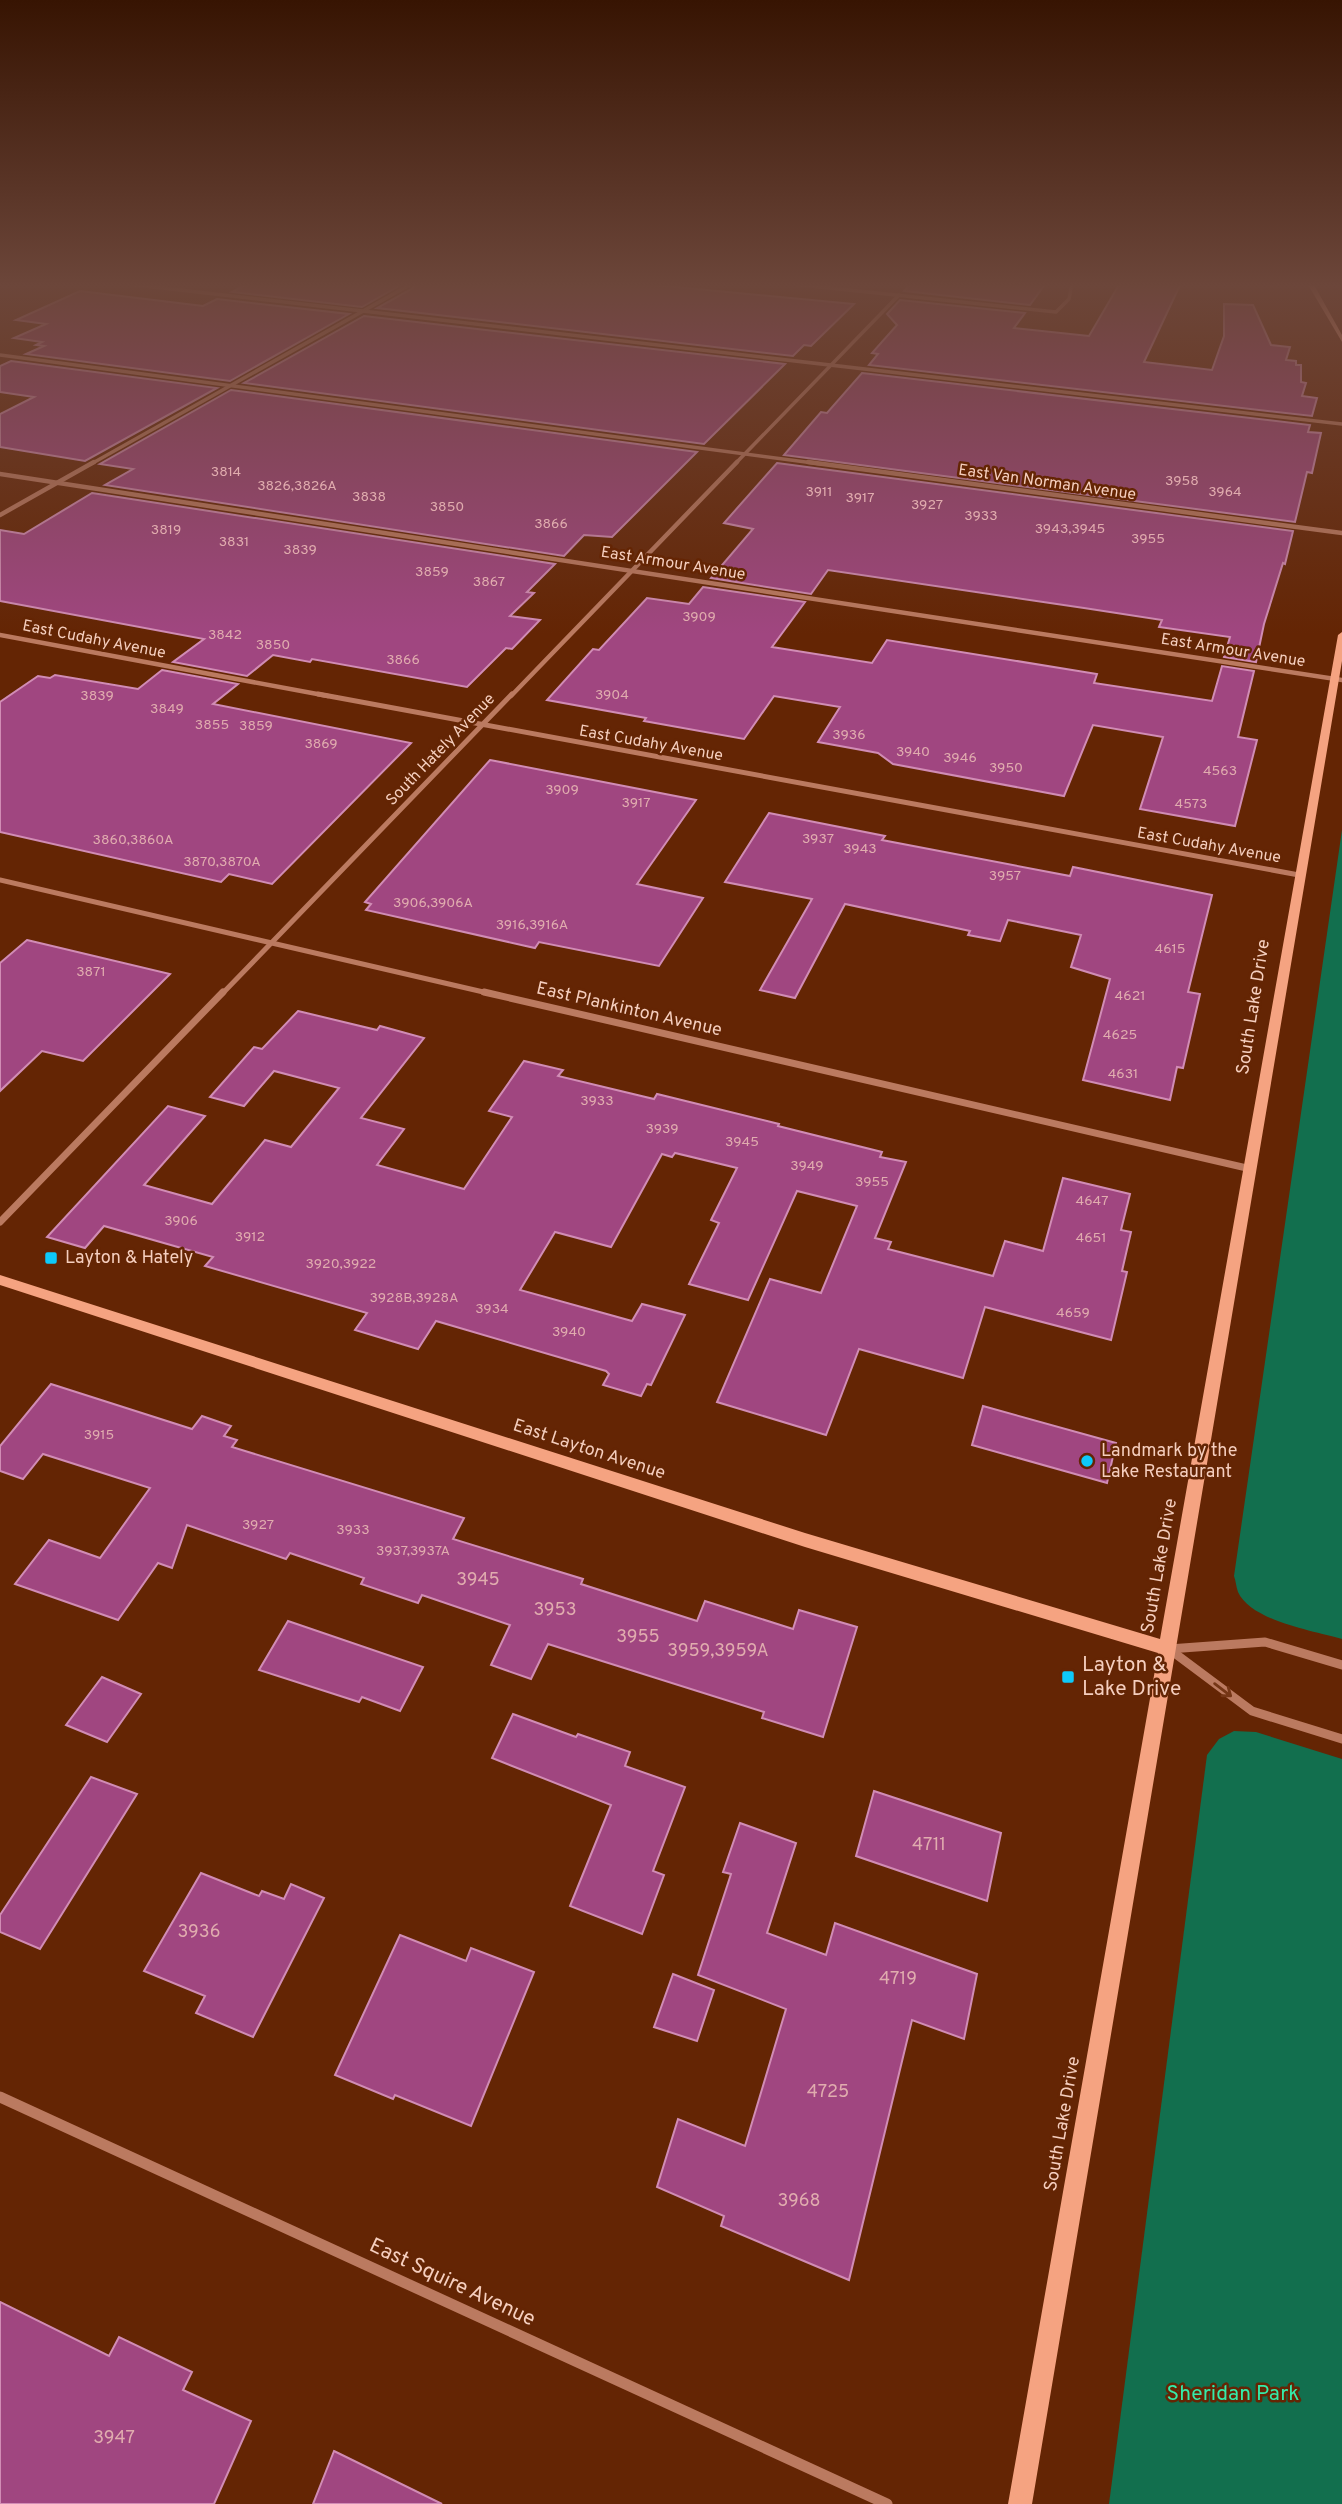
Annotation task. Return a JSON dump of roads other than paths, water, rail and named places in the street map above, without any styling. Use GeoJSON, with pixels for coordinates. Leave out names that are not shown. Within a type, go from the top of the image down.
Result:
{"type":"FeatureCollection","features":[{"type":"Feature","properties":{"kind":"main road","name":"South Lake Drive"},"geometry":{"type":"LineString","coordinates":[[1020,2504],[1169,1649],[1299,875],[1338,679],[1342,635]]}},
{"type":"Feature","properties":{"kind":"main road","name":"East Layton Avenue"},"geometry":{"type":"LineString","coordinates":[[0,1280],[805,1540],[1169,1649]]}},
{"type":"Feature","properties":{"kind":"street"},"geometry":{"type":"LineString","coordinates":[[0,515],[203,400]]}},
{"type":"Feature","properties":{"kind":"street","name":"East Van Norman Avenue"},"geometry":{"type":"LineString","coordinates":[[340,400],[1342,533]]}},
{"type":"Feature","properties":{"kind":"street","name":"South Hately Avenue"},"geometry":{"type":"LineString","coordinates":[[0,1222],[797,400]]}},
{"type":"Feature","properties":{"kind":"street"},"geometry":{"type":"LineString","coordinates":[[1133,400],[1342,424]]}},
{"type":"Feature","properties":{"kind":"street","name":"East Armour Avenue"},"geometry":{"type":"LineString","coordinates":[[0,474],[1338,679]]}},
{"type":"Feature","properties":{"kind":"street","name":"East Cudahy Avenue"},"geometry":{"type":"LineString","coordinates":[[0,635],[1299,875]]}},
{"type":"Feature","properties":{"kind":"street","name":"East Plankinton Avenue"},"geometry":{"type":"LineString","coordinates":[[0,880],[1251,1169]]}},
{"type":"Feature","properties":{"kind":"street"},"geometry":{"type":"LineString","coordinates":[[1169,1649],[1265,1642],[1342,1665]]}},
{"type":"Feature","properties":{"kind":"street"},"geometry":{"type":"LineString","coordinates":[[1169,1649],[1252,1711],[1342,1740]]}},
{"type":"Feature","properties":{"kind":"street","name":"East Squire Avenue"},"geometry":{"type":"LineString","coordinates":[[0,2096],[887,2504]]}},
{"type":"Feature","properties":{"kind":"place","name":"Layton & Hately"},"geometry":{"type":"Point","coordinates":[51,1258]}},
{"type":"Feature","properties":{"kind":"place","name":"Landmark by the Lake Restaurant"},"geometry":{"type":"Point","coordinates":[1087,1461]}},
{"type":"Feature","properties":{"kind":"place","name":"Layton & Lake Drive"},"geometry":{"type":"Point","coordinates":[1068,1677]}},
{"type":"Feature","properties":{"kind":"park label","name":"Sheridan Park"},"geometry":{"type":"Point","coordinates":[1233,2394]}}]}
